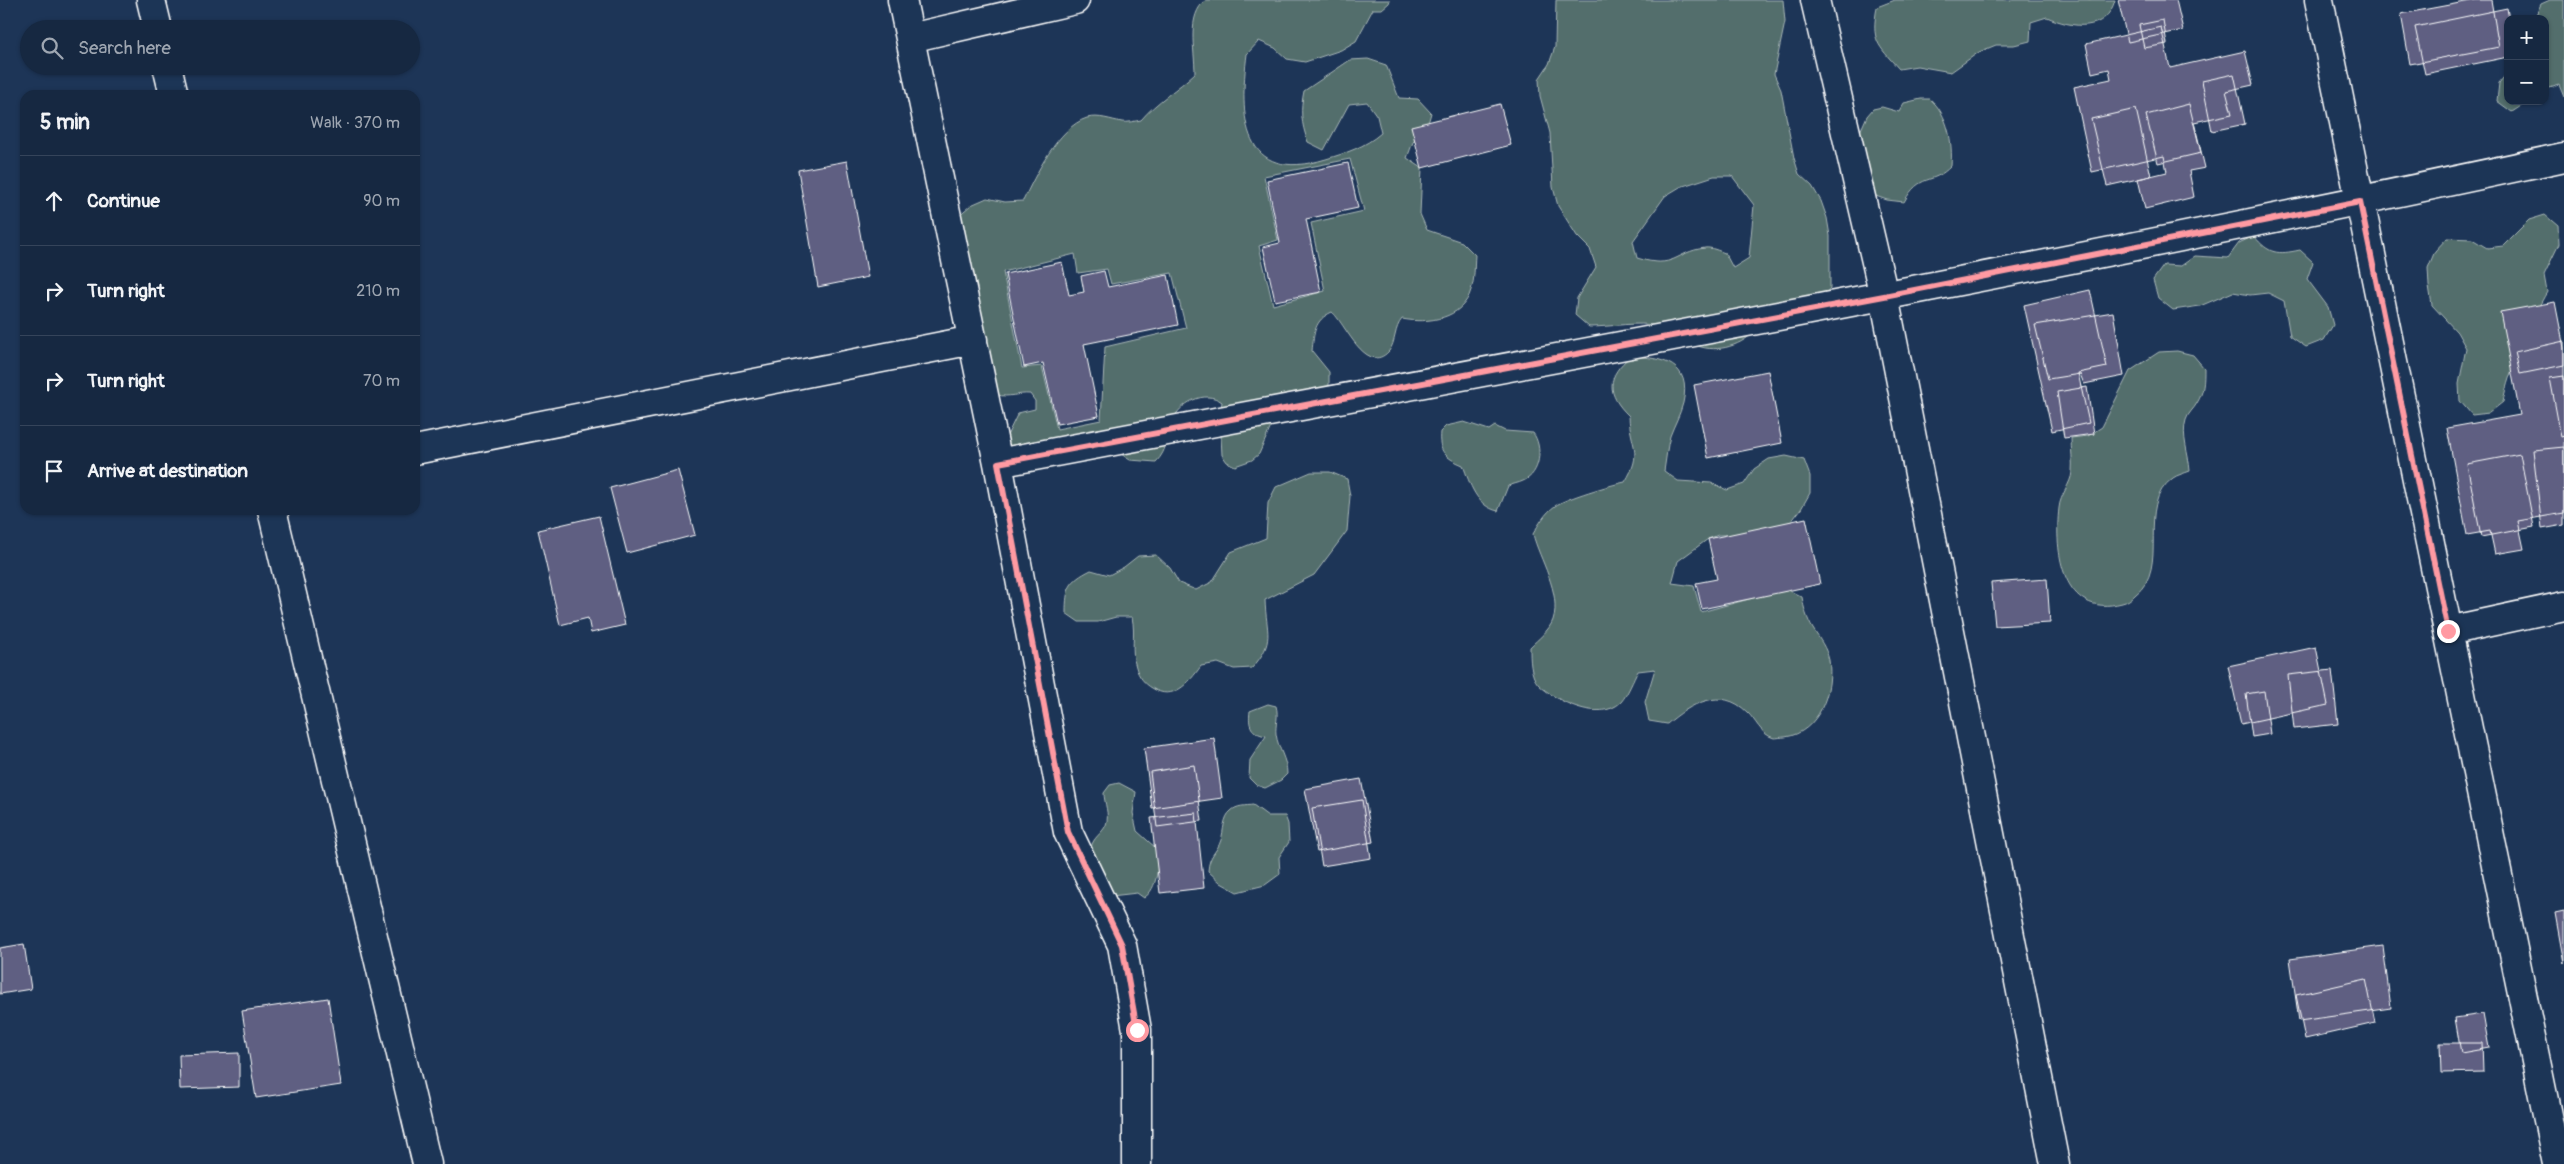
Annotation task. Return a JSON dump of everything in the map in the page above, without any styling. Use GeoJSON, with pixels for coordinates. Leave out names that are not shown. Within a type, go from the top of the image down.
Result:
{"type":"FeatureCollection","features":[{"type":"Feature","properties":{"kind":"street"},"geometry":{"type":"LineString","coordinates":[[151,0],[156,20]]}},
{"type":"Feature","properties":{"kind":"street"},"geometry":{"type":"LineString","coordinates":[[902,0],[998,463],[1068,832],[1122,945],[1137,1030],[1138,1164]]}},
{"type":"Feature","properties":{"kind":"street"},"geometry":{"type":"LineString","coordinates":[[910,38],[1075,0]]}},
{"type":"Feature","properties":{"kind":"street"},"geometry":{"type":"LineString","coordinates":[[1814,0],[1884,296],[2055,1164]]}},
{"type":"Feature","properties":{"kind":"street"},"geometry":{"type":"LineString","coordinates":[[2319,0],[2448,631],[2558,1132],[2557,1164]]}},
{"type":"Feature","properties":{"kind":"street"},"geometry":{"type":"LineString","coordinates":[[169,75],[173,90]]}},
{"type":"Feature","properties":{"kind":"street"},"geometry":{"type":"LineString","coordinates":[[998,463],[1884,296],[2360,202],[2564,157]]}},
{"type":"Feature","properties":{"kind":"street"},"geometry":{"type":"LineString","coordinates":[[420,449],[973,340]]}},
{"type":"Feature","properties":{"kind":"street"},"geometry":{"type":"LineString","coordinates":[[273,515],[427,1164]]}},
{"type":"Feature","properties":{"kind":"street"},"geometry":{"type":"LineString","coordinates":[[2448,631],[2564,606]]}},
{"type":"Feature","properties":{"kind":"green space"},"geometry":{"type":"Polygon","coordinates":[[[1206,0],[1390,0],[1382,9],[1373,9],[1356,41],[1341,50],[1305,62],[1287,59],[1275,48],[1259,41],[1247,54],[1244,100],[1246,121],[1252,140],[1262,154],[1277,162],[1298,164],[1326,159],[1355,149],[1381,133],[1377,116],[1367,102],[1349,104],[1324,150],[1308,142],[1302,116],[1304,91],[1350,60],[1368,59],[1386,65],[1399,98],[1418,99],[1431,113],[1426,130],[1413,142],[1407,158],[1422,168],[1420,214],[1427,230],[1462,242],[1475,255],[1473,281],[1467,300],[1453,313],[1433,320],[1402,319],[1389,351],[1380,357],[1372,357],[1356,345],[1332,312],[1326,315],[1316,328],[1312,351],[1329,372],[1329,389],[1274,420],[1259,454],[1252,460],[1235,466],[1227,462],[1222,455],[1221,436],[1218,428],[1222,402],[1208,397],[1193,400],[1175,415],[1163,453],[1156,462],[1130,460],[1115,450],[1019,449],[1010,447],[1005,440],[1018,413],[1035,409],[1035,401],[1030,394],[997,395],[989,347],[973,340],[967,279],[972,262],[960,249],[957,217],[971,205],[987,198],[1005,202],[1023,201],[1057,142],[1076,123],[1091,117],[1124,122],[1141,120],[1195,73],[1193,34],[1196,14],[1206,0]],[[1350,159],[1264,176],[1278,240],[1259,246],[1273,305],[1325,291],[1311,223],[1364,211],[1350,159]],[[1075,254],[1003,272],[1022,368],[1042,366],[1057,429],[1101,420],[1105,347],[1186,328],[1172,273],[1111,284],[1107,269],[1078,273],[1075,254]]]}},
{"type":"Feature","properties":{"kind":"green space"},"geometry":{"type":"Polygon","coordinates":[[[1556,0],[1783,0],[1785,22],[1774,74],[1781,90],[1794,158],[1799,174],[1812,186],[1821,201],[1827,218],[1830,236],[1830,288],[1819,303],[1754,332],[1741,342],[1718,349],[1693,344],[1668,329],[1659,326],[1633,324],[1589,327],[1575,315],[1577,298],[1596,267],[1590,249],[1577,236],[1558,206],[1553,187],[1550,133],[1540,96],[1539,79],[1549,64],[1555,47],[1556,0]],[[1714,176],[1680,187],[1665,196],[1633,241],[1637,258],[1660,262],[1667,261],[1695,250],[1707,248],[1725,253],[1733,268],[1749,258],[1754,205],[1732,176],[1714,176]]]}},
{"type":"Feature","properties":{"kind":"green space"},"geometry":{"type":"Polygon","coordinates":[[[1895,0],[2115,0],[2111,11],[2096,23],[2087,25],[2067,24],[2047,17],[2031,22],[2030,41],[2014,45],[1996,45],[1979,52],[1951,72],[1917,66],[1899,69],[1885,54],[1877,41],[1875,18],[1877,7],[1895,0]]]}},
{"type":"Feature","properties":{"kind":"green space"},"geometry":{"type":"Polygon","coordinates":[[[2550,0],[2564,0],[2564,97],[2559,85],[2549,88],[2549,15],[2536,15],[2541,4],[2550,0]]]}},
{"type":"Feature","properties":{"kind":"green space"},"geometry":{"type":"Polygon","coordinates":[[[2504,77],[2504,105],[2523,105],[2512,112],[2497,101],[2499,83],[2504,77]]]}},
{"type":"Feature","properties":{"kind":"green space"},"geometry":{"type":"Polygon","coordinates":[[[1930,99],[1936,105],[1945,121],[1950,139],[1951,166],[1938,176],[1915,187],[1904,202],[1887,200],[1853,191],[1842,177],[1839,159],[1860,132],[1867,116],[1873,109],[1882,107],[1899,112],[1904,103],[1930,99]]]}},
{"type":"Feature","properties":{"kind":"green space"},"geometry":{"type":"Polygon","coordinates":[[[2545,215],[2558,226],[2559,244],[2544,275],[2547,292],[2521,346],[2505,390],[2503,402],[2489,413],[2472,415],[2460,401],[2459,384],[2466,348],[2457,332],[2432,305],[2428,268],[2435,251],[2447,238],[2472,239],[2487,248],[2503,246],[2529,220],[2545,215]]]}},
{"type":"Feature","properties":{"kind":"green space"},"geometry":{"type":"Polygon","coordinates":[[[2254,236],[2269,250],[2279,253],[2300,250],[2313,262],[2307,279],[2328,307],[2333,325],[2324,340],[2306,347],[2290,336],[2284,301],[2268,293],[2250,295],[2233,292],[2200,306],[2173,310],[2158,298],[2153,280],[2164,265],[2181,266],[2195,256],[2228,258],[2239,243],[2254,236]]]}},
{"type":"Feature","properties":{"kind":"green space"},"geometry":{"type":"Polygon","coordinates":[[[2177,351],[2193,355],[2204,368],[2204,382],[2201,395],[2187,418],[2185,426],[2190,471],[2173,478],[2162,490],[2156,504],[2151,569],[2146,583],[2124,603],[2102,605],[2086,601],[2074,591],[2066,578],[2058,543],[2060,503],[2072,472],[2071,438],[2088,436],[2102,427],[2130,371],[2159,352],[2177,351]]]}},
{"type":"Feature","properties":{"kind":"green space"},"geometry":{"type":"Polygon","coordinates":[[[1631,356],[1664,361],[1679,371],[1683,379],[1685,390],[1683,403],[1670,436],[1664,471],[1678,481],[1711,483],[1727,490],[1744,484],[1754,469],[1769,459],[1786,456],[1804,460],[1810,476],[1810,493],[1790,523],[1736,535],[1718,535],[1708,539],[1678,561],[1672,583],[1694,586],[1701,612],[1786,589],[1802,597],[1809,621],[1826,651],[1830,672],[1829,684],[1822,708],[1807,728],[1797,734],[1775,738],[1769,736],[1737,704],[1727,700],[1716,699],[1706,701],[1686,710],[1667,724],[1649,721],[1645,702],[1655,669],[1638,671],[1621,702],[1612,708],[1602,710],[1590,710],[1566,703],[1546,691],[1533,676],[1530,647],[1549,628],[1553,620],[1555,599],[1549,576],[1533,534],[1542,519],[1555,506],[1588,492],[1625,482],[1631,472],[1635,449],[1629,416],[1616,400],[1612,385],[1617,371],[1631,356]]]}},
{"type":"Feature","properties":{"kind":"green space"},"geometry":{"type":"Polygon","coordinates":[[[1464,422],[1489,430],[1495,426],[1505,431],[1533,433],[1536,439],[1539,452],[1534,472],[1523,481],[1508,486],[1498,511],[1490,508],[1479,499],[1471,487],[1463,465],[1448,457],[1440,445],[1440,432],[1446,426],[1464,422]]]}},
{"type":"Feature","properties":{"kind":"green space"},"geometry":{"type":"Polygon","coordinates":[[[1311,472],[1330,472],[1347,479],[1350,496],[1347,531],[1314,575],[1265,600],[1268,629],[1267,643],[1264,651],[1252,668],[1234,669],[1218,663],[1201,666],[1180,689],[1174,692],[1160,692],[1147,684],[1140,677],[1137,670],[1133,655],[1132,617],[1116,617],[1098,622],[1079,622],[1066,613],[1068,591],[1073,582],[1078,578],[1091,570],[1109,575],[1124,567],[1138,556],[1156,555],[1170,568],[1179,583],[1196,590],[1212,582],[1231,552],[1266,538],[1268,503],[1276,487],[1311,472]]]}},
{"type":"Feature","properties":{"kind":"green space"},"geometry":{"type":"Polygon","coordinates":[[[1268,704],[1276,706],[1276,734],[1286,764],[1287,774],[1281,780],[1265,788],[1256,785],[1249,778],[1250,760],[1266,736],[1254,731],[1250,725],[1249,716],[1250,711],[1268,704]]]}},
{"type":"Feature","properties":{"kind":"green space"},"geometry":{"type":"Polygon","coordinates":[[[1119,783],[1136,792],[1133,813],[1137,831],[1157,849],[1158,862],[1155,882],[1149,894],[1144,898],[1137,893],[1111,896],[1091,848],[1107,821],[1104,793],[1110,785],[1119,783]]]}},
{"type":"Feature","properties":{"kind":"green space"},"geometry":{"type":"Polygon","coordinates":[[[1253,805],[1268,816],[1285,816],[1288,824],[1289,842],[1279,857],[1280,874],[1265,885],[1237,892],[1221,883],[1208,871],[1209,865],[1211,857],[1221,840],[1228,814],[1233,809],[1253,805]]]}},
{"type":"Feature","properties":{"kind":"building"},"geometry":{"type":"Polygon","coordinates":[[[2118,0],[2176,0],[2183,30],[2128,42],[2118,0]]]}},
{"type":"Feature","properties":{"kind":"building"},"geometry":{"type":"Polygon","coordinates":[[[2476,0],[2491,0],[2499,47],[2410,64],[2401,14],[2476,0]]]}},
{"type":"Feature","properties":{"kind":"building"},"geometry":{"type":"Polygon","coordinates":[[[2507,8],[2508,15],[2504,15],[2504,58],[2425,74],[2415,27],[2507,8]]]}},
{"type":"Feature","properties":{"kind":"building"},"geometry":{"type":"Polygon","coordinates":[[[2163,20],[2167,44],[2144,48],[2139,25],[2163,20]]]}},
{"type":"Feature","properties":{"kind":"building"},"geometry":{"type":"Polygon","coordinates":[[[2161,27],[2170,68],[2245,51],[2253,85],[2226,91],[2232,114],[2194,122],[2205,168],[2189,171],[2194,197],[2145,209],[2138,179],[2167,172],[2164,156],[2092,172],[2074,87],[2111,79],[2109,69],[2092,73],[2086,44],[2161,27]]]}},
{"type":"Feature","properties":{"kind":"building"},"geometry":{"type":"Polygon","coordinates":[[[2234,74],[2245,124],[2212,131],[2202,81],[2234,74]]]}},
{"type":"Feature","properties":{"kind":"building"},"geometry":{"type":"Polygon","coordinates":[[[1500,104],[1511,145],[1422,168],[1411,126],[1500,104]]]}},
{"type":"Feature","properties":{"kind":"building"},"geometry":{"type":"Polygon","coordinates":[[[2189,104],[2201,153],[2158,163],[2146,115],[2189,104]]]}},
{"type":"Feature","properties":{"kind":"building"},"geometry":{"type":"Polygon","coordinates":[[[2136,109],[2151,176],[2107,186],[2091,119],[2136,109]]]}},
{"type":"Feature","properties":{"kind":"building"},"geometry":{"type":"Polygon","coordinates":[[[847,161],[868,277],[818,287],[798,170],[847,161]]]}},
{"type":"Feature","properties":{"kind":"building"},"geometry":{"type":"Polygon","coordinates":[[[1348,163],[1358,208],[1306,219],[1321,292],[1275,301],[1263,247],[1280,243],[1267,180],[1348,163]]]}},
{"type":"Feature","properties":{"kind":"building"},"geometry":{"type":"Polygon","coordinates":[[[1062,262],[1069,295],[1084,292],[1081,276],[1104,271],[1108,287],[1168,275],[1178,325],[1084,344],[1099,416],[1057,424],[1043,363],[1024,367],[1005,274],[1062,262]]]}},
{"type":"Feature","properties":{"kind":"building"},"geometry":{"type":"Polygon","coordinates":[[[2090,290],[2107,367],[2078,373],[2089,423],[2052,431],[2024,305],[2090,290]]]}},
{"type":"Feature","properties":{"kind":"building"},"geometry":{"type":"Polygon","coordinates":[[[2555,302],[2564,348],[2564,513],[2518,521],[2524,549],[2495,554],[2490,531],[2467,535],[2447,428],[2520,415],[2500,312],[2555,302]]]}},
{"type":"Feature","properties":{"kind":"building"},"geometry":{"type":"Polygon","coordinates":[[[2113,312],[2124,376],[2084,384],[2080,374],[2048,379],[2035,325],[2113,312]]]}},
{"type":"Feature","properties":{"kind":"building"},"geometry":{"type":"Polygon","coordinates":[[[2564,341],[2564,365],[2520,374],[2515,352],[2564,341]]]}},
{"type":"Feature","properties":{"kind":"building"},"geometry":{"type":"Polygon","coordinates":[[[1768,371],[1782,443],[1708,458],[1694,385],[1768,371]]]}},
{"type":"Feature","properties":{"kind":"building"},"geometry":{"type":"Polygon","coordinates":[[[2564,376],[2564,436],[2561,437],[2550,378],[2564,376]]]}},
{"type":"Feature","properties":{"kind":"building"},"geometry":{"type":"Polygon","coordinates":[[[2087,387],[2094,434],[2064,438],[2057,392],[2087,387]]]}},
{"type":"Feature","properties":{"kind":"building"},"geometry":{"type":"Polygon","coordinates":[[[2564,447],[2564,525],[2542,529],[2533,450],[2564,447]]]}},
{"type":"Feature","properties":{"kind":"building"},"geometry":{"type":"Polygon","coordinates":[[[2520,454],[2534,527],[2481,537],[2467,464],[2520,454]]]}},
{"type":"Feature","properties":{"kind":"building"},"geometry":{"type":"Polygon","coordinates":[[[678,470],[695,535],[627,553],[610,488],[678,470]]]}},
{"type":"Feature","properties":{"kind":"building"},"geometry":{"type":"Polygon","coordinates":[[[599,516],[625,625],[591,633],[588,618],[560,625],[538,530],[599,516]]]}},
{"type":"Feature","properties":{"kind":"building"},"geometry":{"type":"Polygon","coordinates":[[[1806,518],[1820,584],[1702,609],[1696,583],[1717,579],[1708,539],[1806,518]]]}},
{"type":"Feature","properties":{"kind":"building"},"geometry":{"type":"Polygon","coordinates":[[[2047,579],[2050,623],[1995,626],[1991,583],[2047,579]]]}},
{"type":"Feature","properties":{"kind":"building"},"geometry":{"type":"Polygon","coordinates":[[[2316,647],[2328,705],[2241,724],[2228,666],[2316,647]]]}},
{"type":"Feature","properties":{"kind":"building"},"geometry":{"type":"Polygon","coordinates":[[[2332,670],[2338,724],[2294,729],[2288,675],[2332,670]]]}},
{"type":"Feature","properties":{"kind":"building"},"geometry":{"type":"Polygon","coordinates":[[[2264,691],[2270,734],[2252,737],[2246,694],[2264,691]]]}},
{"type":"Feature","properties":{"kind":"building"},"geometry":{"type":"Polygon","coordinates":[[[1214,738],[1222,798],[1152,808],[1144,748],[1214,738]]]}},
{"type":"Feature","properties":{"kind":"building"},"geometry":{"type":"Polygon","coordinates":[[[1194,765],[1202,821],[1157,827],[1150,772],[1194,765]]]}},
{"type":"Feature","properties":{"kind":"building"},"geometry":{"type":"Polygon","coordinates":[[[1361,779],[1373,842],[1317,852],[1305,789],[1361,779]]]}},
{"type":"Feature","properties":{"kind":"building"},"geometry":{"type":"Polygon","coordinates":[[[1362,800],[1371,858],[1322,866],[1312,808],[1362,800]]]}},
{"type":"Feature","properties":{"kind":"building"},"geometry":{"type":"Polygon","coordinates":[[[1196,813],[1204,888],[1160,893],[1151,818],[1196,813]]]}},
{"type":"Feature","properties":{"kind":"building"},"geometry":{"type":"Polygon","coordinates":[[[2564,911],[2564,963],[2555,913],[2564,911]]]}},
{"type":"Feature","properties":{"kind":"building"},"geometry":{"type":"Polygon","coordinates":[[[24,944],[31,989],[0,994],[0,948],[24,944]]]}},
{"type":"Feature","properties":{"kind":"building"},"geometry":{"type":"Polygon","coordinates":[[[2383,946],[2391,1008],[2299,1021],[2290,959],[2383,946]]]}},
{"type":"Feature","properties":{"kind":"building"},"geometry":{"type":"Polygon","coordinates":[[[2366,979],[2375,1023],[2305,1039],[2296,995],[2366,979]]]}},
{"type":"Feature","properties":{"kind":"building"},"geometry":{"type":"Polygon","coordinates":[[[328,998],[341,1085],[256,1098],[242,1011],[328,998]]]}},
{"type":"Feature","properties":{"kind":"building"},"geometry":{"type":"Polygon","coordinates":[[[2483,1014],[2489,1048],[2461,1053],[2455,1018],[2483,1014]]]}},
{"type":"Feature","properties":{"kind":"building"},"geometry":{"type":"Polygon","coordinates":[[[2440,1043],[2482,1043],[2483,1072],[2441,1073],[2440,1043]]]}},
{"type":"Feature","properties":{"kind":"building"},"geometry":{"type":"Polygon","coordinates":[[[239,1053],[239,1087],[180,1089],[179,1055],[239,1053]]]}},
{"type":"Feature","properties":{"kind":"route"},"geometry":{"type":"LineString","coordinates":[[1137,1030],[1122,945],[1068,832],[998,463],[1884,296],[2360,202],[2448,631]]}}]}
